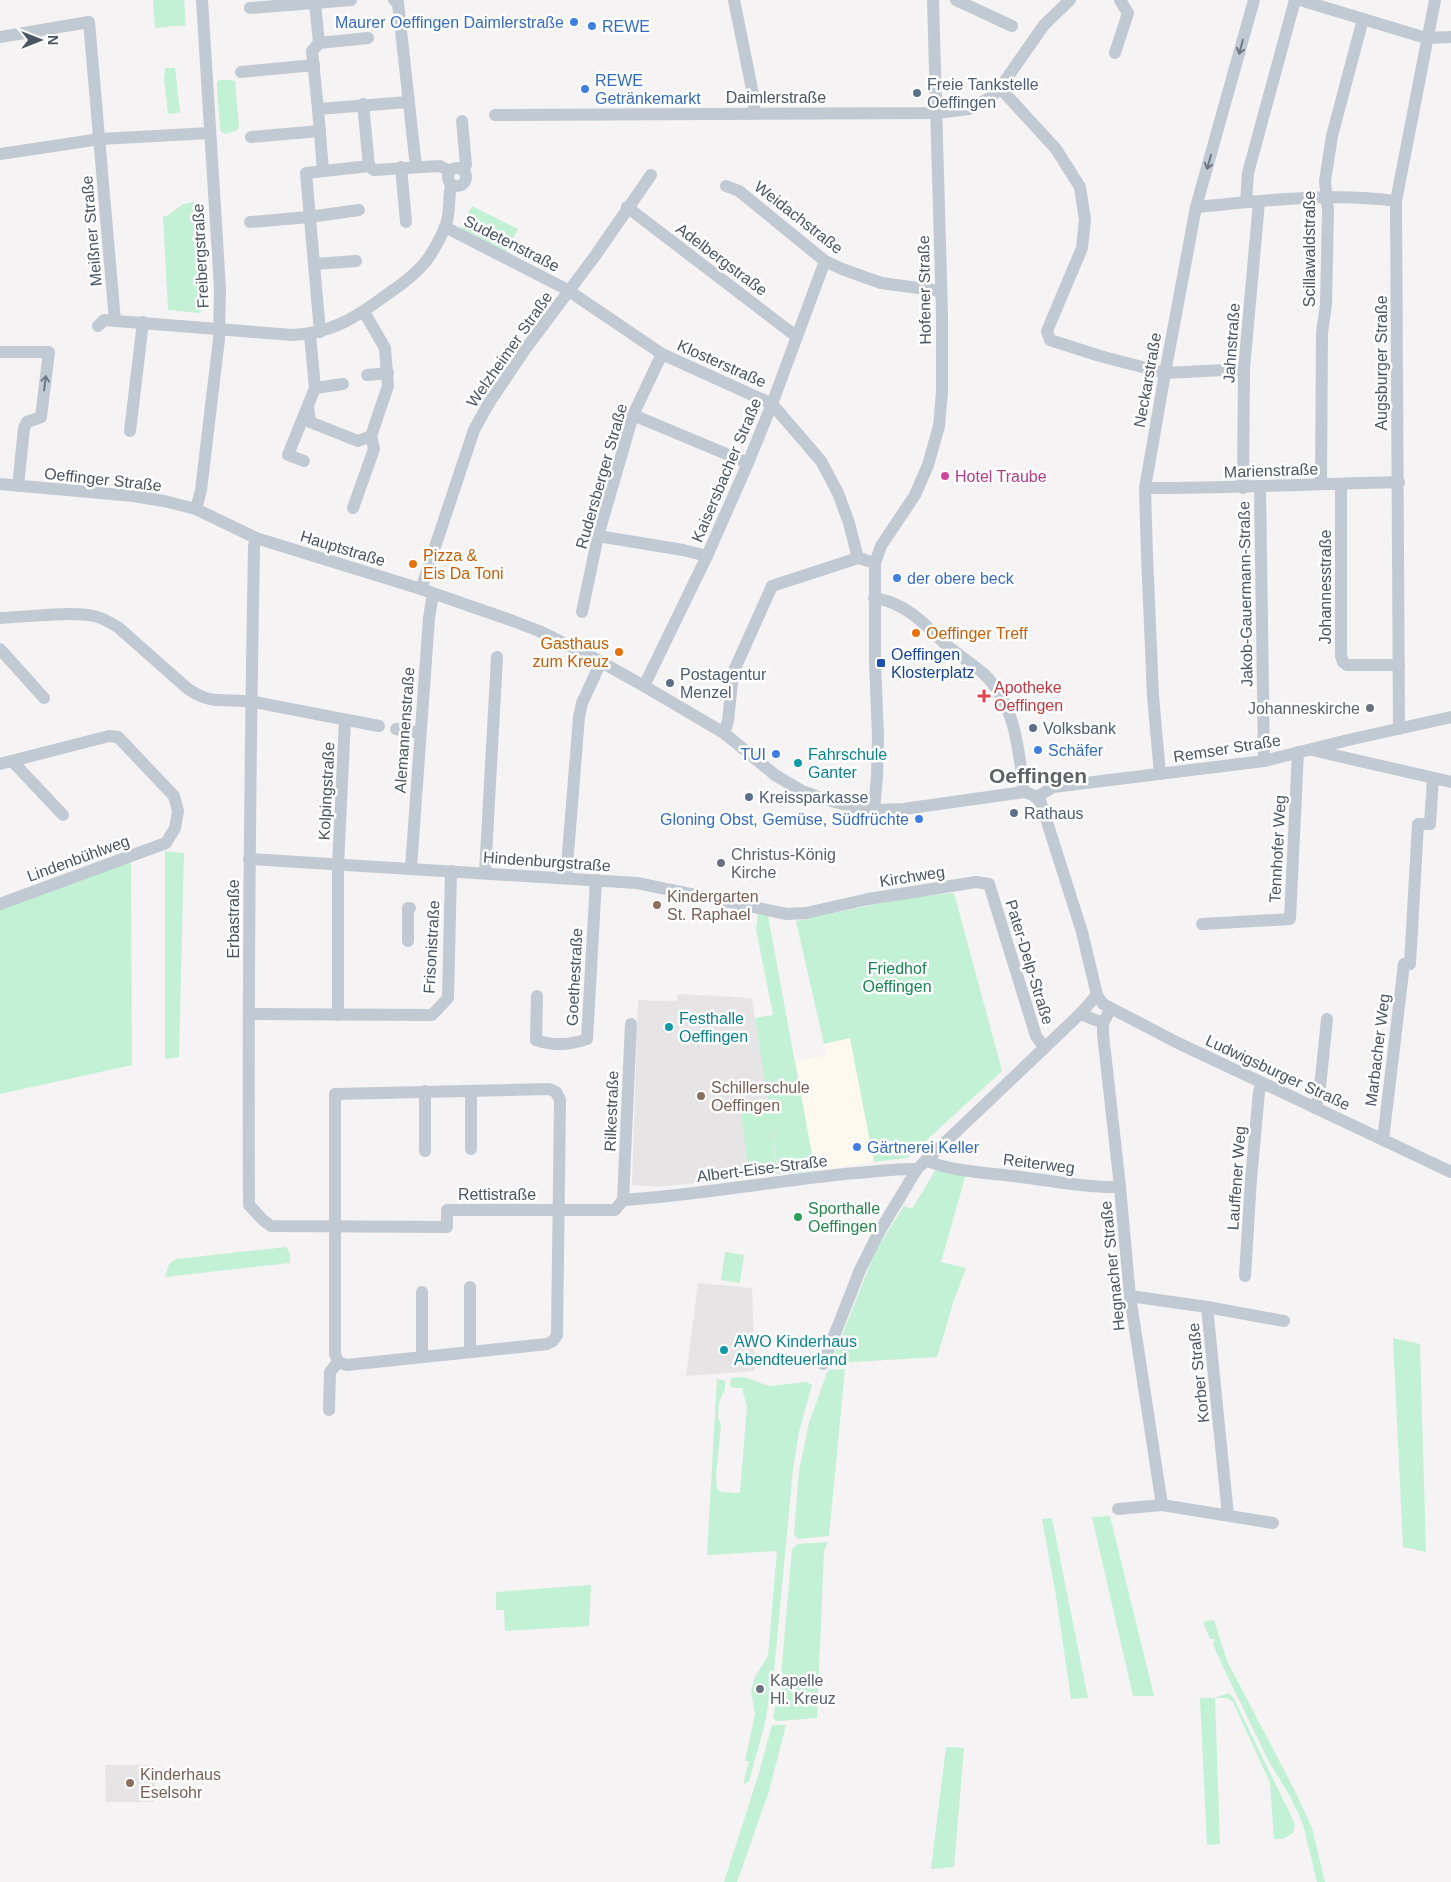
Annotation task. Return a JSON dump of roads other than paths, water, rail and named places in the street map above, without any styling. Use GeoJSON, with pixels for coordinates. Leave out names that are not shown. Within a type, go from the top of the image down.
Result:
{"type":"FeatureCollection","features":[{"type":"Feature","properties":{"kind":"street","name":"Freibergstraße"},"geometry":{"type":"LineString","coordinates":[[196,509],[201,490],[219,329],[220,288],[202,0]]}},
{"type":"Feature","properties":{"kind":"street"},"geometry":{"type":"LineString","coordinates":[[250,8],[351,0]]}},
{"type":"Feature","properties":{"kind":"street"},"geometry":{"type":"LineString","coordinates":[[394,0],[398,3],[416,167]]}},
{"type":"Feature","properties":{"kind":"street"},"geometry":{"type":"LineString","coordinates":[[734,0],[754,99],[754,113]]}},
{"type":"Feature","properties":{"kind":"street","name":"Hofener Straße"},"geometry":{"type":"LineString","coordinates":[[875,563],[881,546],[915,495],[928,465],[935,442],[942,392],[933,0]]}},
{"type":"Feature","properties":{"kind":"street"},"geometry":{"type":"LineString","coordinates":[[956,0],[1012,26]]}},
{"type":"Feature","properties":{"kind":"street","name":"Daimlerstraße"},"geometry":{"type":"LineString","coordinates":[[495,115],[937,113],[969,109],[982,103],[1000,88],[1044,25],[1070,0]]}},
{"type":"Feature","properties":{"kind":"street"},"geometry":{"type":"LineString","coordinates":[[1114,53],[1128,13],[1120,0]]}},
{"type":"Feature","properties":{"kind":"street","name":"Neckarstraße"},"geometry":{"type":"LineString","coordinates":[[1160,774],[1153,696],[1146,555],[1146,488],[1164,373],[1196,207],[1254,0]]}},
{"type":"Feature","properties":{"kind":"street","name":"Jahnstraße"},"geometry":{"type":"LineString","coordinates":[[1243,488],[1244,369],[1252,202],[1248,173],[1295,0]]}},
{"type":"Feature","properties":{"kind":"street"},"geometry":{"type":"LineString","coordinates":[[1300,0],[1426,38],[1451,37]]}},
{"type":"Feature","properties":{"kind":"street","name":"Augsburger Straße"},"geometry":{"type":"LineString","coordinates":[[1399,729],[1396,201],[1426,38],[1435,0]]}},
{"type":"Feature","properties":{"kind":"street"},"geometry":{"type":"LineString","coordinates":[[315,3],[319,43]]}},
{"type":"Feature","properties":{"kind":"street","name":"Scillawaldstraße"},"geometry":{"type":"LineString","coordinates":[[1321,484],[1322,333],[1326,304],[1328,211],[1326,181],[1332,136],[1362,19]]}},
{"type":"Feature","properties":{"kind":"street","name":"Meißner Straße"},"geometry":{"type":"LineString","coordinates":[[0,37],[89,22],[114,321]]}},
{"type":"Feature","properties":{"kind":"street"},"geometry":{"type":"LineString","coordinates":[[323,171],[312,51],[319,43],[368,38]]}},
{"type":"Feature","properties":{"kind":"street"},"geometry":{"type":"LineString","coordinates":[[241,72],[314,65]]}},
{"type":"Feature","properties":{"kind":"street"},"geometry":{"type":"LineString","coordinates":[[1000,88],[1056,149],[1080,187],[1084,208],[1085,235],[1082,248],[1047,331],[1048,338],[1054,343],[1164,373],[1244,369]]}},
{"type":"Feature","properties":{"kind":"street"},"geometry":{"type":"LineString","coordinates":[[318,109],[408,102]]}},
{"type":"Feature","properties":{"kind":"street"},"geometry":{"type":"LineString","coordinates":[[363,104],[369,166]]}},
{"type":"Feature","properties":{"kind":"street"},"geometry":{"type":"LineString","coordinates":[[451,185],[456,187],[465,183],[467,179],[464,170],[466,165],[462,122]]}},
{"type":"Feature","properties":{"kind":"street"},"geometry":{"type":"LineString","coordinates":[[251,137],[320,131]]}},
{"type":"Feature","properties":{"kind":"street"},"geometry":{"type":"LineString","coordinates":[[0,154],[100,139],[210,133]]}},
{"type":"Feature","properties":{"kind":"street"},"geometry":{"type":"LineString","coordinates":[[304,461],[288,455],[315,388],[314,264],[306,173],[369,166],[374,170],[440,166],[450,171],[459,168],[464,170]]}},
{"type":"Feature","properties":{"kind":"street"},"geometry":{"type":"LineString","coordinates":[[401,167],[406,222]]}},
{"type":"Feature","properties":{"kind":"street","name":"Sudetenstraße"},"geometry":{"type":"LineString","coordinates":[[98,326],[104,320],[292,335],[315,333],[347,322],[408,280],[430,256],[445,227],[449,214],[451,185],[447,176],[450,171]]}},
{"type":"Feature","properties":{"kind":"street","name":"Welzheimer Straße"},"geometry":{"type":"LineString","coordinates":[[420,590],[474,430],[489,403],[567,290],[595,256],[627,207],[651,175]]}},
{"type":"Feature","properties":{"kind":"street","name":"Weidachstraße"},"geometry":{"type":"LineString","coordinates":[[726,186],[739,191],[825,261],[852,274],[881,283],[941,291]]}},
{"type":"Feature","properties":{"kind":"street"},"geometry":{"type":"LineString","coordinates":[[1196,207],[1327,198],[1376,198],[1396,201]]}},
{"type":"Feature","properties":{"kind":"street","name":"Adelbergstraße"},"geometry":{"type":"LineString","coordinates":[[627,207],[797,337]]}},
{"type":"Feature","properties":{"kind":"street"},"geometry":{"type":"LineString","coordinates":[[250,222],[359,210]]}},
{"type":"Feature","properties":{"kind":"street","name":"Sudetenstraße"},"geometry":{"type":"LineString","coordinates":[[445,227],[567,290]]}},
{"type":"Feature","properties":{"kind":"street"},"geometry":{"type":"LineString","coordinates":[[314,264],[356,261]]}},
{"type":"Feature","properties":{"kind":"street","name":"Kaisersbacher Straße"},"geometry":{"type":"LineString","coordinates":[[644,686],[707,556],[748,463],[825,261]]}},
{"type":"Feature","properties":{"kind":"street","name":"Klosterstraße"},"geometry":{"type":"LineString","coordinates":[[567,290],[662,354],[772,404],[821,461],[838,493],[850,523],[858,558]]}},
{"type":"Feature","properties":{"kind":"street"},"geometry":{"type":"LineString","coordinates":[[352,508],[374,449],[371,436],[388,386],[385,348],[364,312]]}},
{"type":"Feature","properties":{"kind":"street"},"geometry":{"type":"LineString","coordinates":[[130,431],[143,322]]}},
{"type":"Feature","properties":{"kind":"street"},"geometry":{"type":"LineString","coordinates":[[0,352],[49,352],[41,417],[27,422],[24,428],[18,486]]}},
{"type":"Feature","properties":{"kind":"street","name":"Rudersberger Straße"},"geometry":{"type":"LineString","coordinates":[[582,612],[598,536],[633,415],[662,354]]}},
{"type":"Feature","properties":{"kind":"street"},"geometry":{"type":"LineString","coordinates":[[367,375],[388,373]]}},
{"type":"Feature","properties":{"kind":"street"},"geometry":{"type":"LineString","coordinates":[[315,388],[343,384]]}},
{"type":"Feature","properties":{"kind":"street"},"geometry":{"type":"LineString","coordinates":[[308,407],[310,422],[358,441],[371,436]]}},
{"type":"Feature","properties":{"kind":"street"},"geometry":{"type":"LineString","coordinates":[[633,415],[748,463]]}},
{"type":"Feature","properties":{"kind":"street","name":"Marienstraße"},"geometry":{"type":"LineString","coordinates":[[1146,488],[1243,488],[1399,482]]}},
{"type":"Feature","properties":{"kind":"street","name":"Oeffinger Straße"},"geometry":{"type":"LineString","coordinates":[[0,484],[133,496],[164,501],[196,509],[256,538]]}},
{"type":"Feature","properties":{"kind":"street","name":"Johannesstraße"},"geometry":{"type":"LineString","coordinates":[[1341,484],[1342,662],[1347,665],[1399,665]]}},
{"type":"Feature","properties":{"kind":"street","name":"Jakob-Gauermann-Straße"},"geometry":{"type":"LineString","coordinates":[[1260,487],[1264,761]]}},
{"type":"Feature","properties":{"kind":"street"},"geometry":{"type":"LineString","coordinates":[[598,536],[683,550],[707,556]]}},
{"type":"Feature","properties":{"kind":"street","name":"Hauptstraße"},"geometry":{"type":"LineString","coordinates":[[256,538],[433,594],[539,631],[601,662],[724,733],[775,775],[802,790],[837,802],[874,810],[903,809],[1024,792]]}},
{"type":"Feature","properties":{"kind":"street","name":"Erbastraße"},"geometry":{"type":"LineString","coordinates":[[256,538],[254,546],[249,859],[249,1205],[271,1226],[335,1227]]}},
{"type":"Feature","properties":{"kind":"street"},"geometry":{"type":"LineString","coordinates":[[724,733],[728,721],[733,673],[772,586],[858,558],[875,563],[878,776],[874,810]]}},
{"type":"Feature","properties":{"kind":"street","name":"Alemannenstraße"},"geometry":{"type":"LineString","coordinates":[[411,868],[429,618],[433,594]]}},
{"type":"Feature","properties":{"kind":"street"},"geometry":{"type":"LineString","coordinates":[[823,1364],[860,1270],[878,1234],[922,1164],[1080,1014],[1096,995],[1082,932],[1038,798],[1024,792],[1020,758],[1011,719],[996,688],[973,664],[948,646],[908,610],[888,600],[874,598]]}},
{"type":"Feature","properties":{"kind":"street"},"geometry":{"type":"LineString","coordinates":[[0,618],[94,616],[108,621],[133,639],[188,689],[201,697],[213,700],[251,702],[379,726]]}},
{"type":"Feature","properties":{"kind":"street"},"geometry":{"type":"LineString","coordinates":[[0,649],[44,698]]}},
{"type":"Feature","properties":{"kind":"street"},"geometry":{"type":"LineString","coordinates":[[485,873],[497,657]]}},
{"type":"Feature","properties":{"kind":"street"},"geometry":{"type":"LineString","coordinates":[[566,878],[579,718],[582,703],[601,662]]}},
{"type":"Feature","properties":{"kind":"street"},"geometry":{"type":"LineString","coordinates":[[1304,751],[1451,717]]}},
{"type":"Feature","properties":{"kind":"street","name":"Kolpingstraße"},"geometry":{"type":"LineString","coordinates":[[338,865],[345,720]]}},
{"type":"Feature","properties":{"kind":"street"},"geometry":{"type":"LineString","coordinates":[[396,729],[420,733]]}},
{"type":"Feature","properties":{"kind":"street","name":"Lindenbühlweg"},"geometry":{"type":"LineString","coordinates":[[0,904],[166,844],[176,828],[178,811],[174,796],[118,737],[109,736],[6,762]]}},
{"type":"Feature","properties":{"kind":"street","name":"Remser Straße"},"geometry":{"type":"LineString","coordinates":[[1038,798],[1053,787],[1264,761],[1304,751],[1451,782]]}},
{"type":"Feature","properties":{"kind":"street","name":"Tennhofer Weg"},"geometry":{"type":"LineString","coordinates":[[1202,924],[1290,919],[1304,751]]}},
{"type":"Feature","properties":{"kind":"street"},"geometry":{"type":"LineString","coordinates":[[6,762],[63,815]]}},
{"type":"Feature","properties":{"kind":"street","name":"Marbacher Weg"},"geometry":{"type":"LineString","coordinates":[[1383,1140],[1407,964],[1418,824],[1430,824],[1433,778]]}},
{"type":"Feature","properties":{"kind":"street","name":"Hindenburgstraße"},"geometry":{"type":"LineString","coordinates":[[249,859],[637,883],[787,914],[806,913],[840,906]]}},
{"type":"Feature","properties":{"kind":"street"},"geometry":{"type":"LineString","coordinates":[[338,865],[338,1015]]}},
{"type":"Feature","properties":{"kind":"street","name":"Frisonistraße"},"geometry":{"type":"LineString","coordinates":[[249,1014],[432,1015],[448,998],[451,871]]}},
{"type":"Feature","properties":{"kind":"street","name":"Goethestraße"},"geometry":{"type":"LineString","coordinates":[[537,996],[536,1040],[546,1044],[577,1043],[587,1039],[596,880]]}},
{"type":"Feature","properties":{"kind":"street","name":"Kirchweg"},"geometry":{"type":"LineString","coordinates":[[840,906],[907,892],[976,882],[989,884]]}},
{"type":"Feature","properties":{"kind":"street","name":"Pater-Delp-Straße"},"geometry":{"type":"LineString","coordinates":[[989,884],[1036,1036],[1044,1047]]}},
{"type":"Feature","properties":{"kind":"street"},"geometry":{"type":"LineString","coordinates":[[408,941],[408,908],[410,908]]}},
{"type":"Feature","properties":{"kind":"street","name":"Ludwigsburger Straße"},"geometry":{"type":"LineString","coordinates":[[1096,995],[1110,1010],[1451,1172]]}},
{"type":"Feature","properties":{"kind":"street"},"geometry":{"type":"LineString","coordinates":[[1080,1014],[1103,1023],[1110,1010]]}},
{"type":"Feature","properties":{"kind":"street"},"geometry":{"type":"LineString","coordinates":[[1315,1108],[1319,1097],[1327,1019]]}},
{"type":"Feature","properties":{"kind":"street","name":"Hegnacher Straße"},"geometry":{"type":"LineString","coordinates":[[1103,1023],[1130,1296],[1162,1505]]}},
{"type":"Feature","properties":{"kind":"street","name":"Rilkestraße"},"geometry":{"type":"LineString","coordinates":[[619,1205],[631,1024]]}},
{"type":"Feature","properties":{"kind":"street","name":"Lauffener Weg"},"geometry":{"type":"LineString","coordinates":[[1246,1276],[1251,1179],[1259,1092],[1262,1083]]}},
{"type":"Feature","properties":{"kind":"street"},"geometry":{"type":"LineString","coordinates":[[549,1090],[556,1092],[560,1100],[557,1335],[553,1341],[547,1344],[347,1365],[338,1362],[335,1354],[335,1094],[425,1091],[549,1090]]}},
{"type":"Feature","properties":{"kind":"street"},"geometry":{"type":"LineString","coordinates":[[425,1091],[425,1151]]}},
{"type":"Feature","properties":{"kind":"street"},"geometry":{"type":"LineString","coordinates":[[471,1091],[471,1149]]}},
{"type":"Feature","properties":{"kind":"street","name":"Reiterweg"},"geometry":{"type":"LineString","coordinates":[[922,1164],[934,1164],[1060,1182],[1120,1187]]}},
{"type":"Feature","properties":{"kind":"street","name":"Albert-Eise-Straße"},"geometry":{"type":"LineString","coordinates":[[619,1205],[818,1176],[876,1172],[922,1164]]}},
{"type":"Feature","properties":{"kind":"street","name":"Rettistraße"},"geometry":{"type":"LineString","coordinates":[[335,1227],[447,1227],[447,1210],[558,1210],[619,1205]]}},
{"type":"Feature","properties":{"kind":"street"},"geometry":{"type":"LineString","coordinates":[[470,1287],[470,1352]]}},
{"type":"Feature","properties":{"kind":"street"},"geometry":{"type":"LineString","coordinates":[[422,1292],[422,1357]]}},
{"type":"Feature","properties":{"kind":"street","name":"Korber Straße"},"geometry":{"type":"LineString","coordinates":[[1130,1296],[1208,1307],[1228,1515]]}},
{"type":"Feature","properties":{"kind":"street"},"geometry":{"type":"LineString","coordinates":[[1208,1307],[1284,1321]]}},
{"type":"Feature","properties":{"kind":"street"},"geometry":{"type":"LineString","coordinates":[[329,1410],[330,1372],[338,1362]]}},
{"type":"Feature","properties":{"kind":"street"},"geometry":{"type":"LineString","coordinates":[[1118,1509],[1162,1505],[1273,1523]]}},
{"type":"Feature","properties":{"kind":"place","name":"Maurer Oeffingen Daimlerstraße"},"geometry":{"type":"Point","coordinates":[574,22]}},
{"type":"Feature","properties":{"kind":"place","name":"REWE"},"geometry":{"type":"Point","coordinates":[592,26]}},
{"type":"Feature","properties":{"kind":"place","name":"REWE Getränkemarkt"},"geometry":{"type":"Point","coordinates":[585,89]}},
{"type":"Feature","properties":{"kind":"place","name":"Freie Tankstelle Oeffingen"},"geometry":{"type":"Point","coordinates":[917,93]}},
{"type":"Feature","properties":{"kind":"place","name":"Hotel Traube"},"geometry":{"type":"Point","coordinates":[945,476]}},
{"type":"Feature","properties":{"kind":"place","name":"Pizza & Eis Da Toni"},"geometry":{"type":"Point","coordinates":[413,564]}},
{"type":"Feature","properties":{"kind":"place","name":"der obere beck"},"geometry":{"type":"Point","coordinates":[897,578]}},
{"type":"Feature","properties":{"kind":"place","name":"Oeffinger Treff"},"geometry":{"type":"Point","coordinates":[916,633]}},
{"type":"Feature","properties":{"kind":"place","name":"Gasthaus zum Kreuz"},"geometry":{"type":"Point","coordinates":[619,652]}},
{"type":"Feature","properties":{"kind":"place","name":"Oeffingen Klosterplatz"},"geometry":{"type":"Point","coordinates":[881,663]}},
{"type":"Feature","properties":{"kind":"place","name":"Postagentur Menzel"},"geometry":{"type":"Point","coordinates":[670,683]}},
{"type":"Feature","properties":{"kind":"place","name":"Apotheke Oeffingen"},"geometry":{"type":"Point","coordinates":[984,696]}},
{"type":"Feature","properties":{"kind":"place","name":"Johanneskirche"},"geometry":{"type":"Point","coordinates":[1370,708]}},
{"type":"Feature","properties":{"kind":"place","name":"Volksbank"},"geometry":{"type":"Point","coordinates":[1033,728]}},
{"type":"Feature","properties":{"kind":"place","name":"Schäfer"},"geometry":{"type":"Point","coordinates":[1038,750]}},
{"type":"Feature","properties":{"kind":"place","name":"TUI"},"geometry":{"type":"Point","coordinates":[776,754]}},
{"type":"Feature","properties":{"kind":"place","name":"Fahrschule Ganter"},"geometry":{"type":"Point","coordinates":[798,763]}},
{"type":"Feature","properties":{"kind":"place","name":"Kreissparkasse"},"geometry":{"type":"Point","coordinates":[749,797]}},
{"type":"Feature","properties":{"kind":"place","name":"Rathaus"},"geometry":{"type":"Point","coordinates":[1014,813]}},
{"type":"Feature","properties":{"kind":"place","name":"Gloning Obst, Gemüse, Südfrüchte"},"geometry":{"type":"Point","coordinates":[919,819]}},
{"type":"Feature","properties":{"kind":"place","name":"Christus-König Kirche"},"geometry":{"type":"Point","coordinates":[721,863]}},
{"type":"Feature","properties":{"kind":"place","name":"Kindergarten St. Raphael"},"geometry":{"type":"Point","coordinates":[657,905]}},
{"type":"Feature","properties":{"kind":"place","name":"Festhalle Oeffingen"},"geometry":{"type":"Point","coordinates":[669,1027]}},
{"type":"Feature","properties":{"kind":"place","name":"Schillerschule Oeffingen"},"geometry":{"type":"Point","coordinates":[701,1096]}},
{"type":"Feature","properties":{"kind":"place","name":"Gärtnerei Keller"},"geometry":{"type":"Point","coordinates":[857,1147]}},
{"type":"Feature","properties":{"kind":"place","name":"Sporthalle Oeffingen"},"geometry":{"type":"Point","coordinates":[798,1217]}},
{"type":"Feature","properties":{"kind":"place","name":"AWO Kinderhaus Abendteuerland"},"geometry":{"type":"Point","coordinates":[724,1350]}},
{"type":"Feature","properties":{"kind":"place","name":"Kapelle Hl. Kreuz"},"geometry":{"type":"Point","coordinates":[760,1689]}},
{"type":"Feature","properties":{"kind":"place","name":"Kinderhaus Eselsohr"},"geometry":{"type":"Point","coordinates":[130,1783]}},
{"type":"Feature","properties":{"kind":"district","name":"Oeffingen"},"geometry":{"type":"Point","coordinates":[1038,776]}},
{"type":"Feature","properties":{"kind":"park label","name":"Friedhof Oeffingen"},"geometry":{"type":"Point","coordinates":[897,977]}}]}
